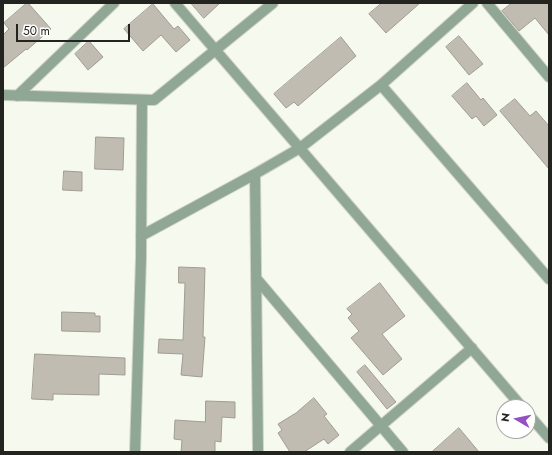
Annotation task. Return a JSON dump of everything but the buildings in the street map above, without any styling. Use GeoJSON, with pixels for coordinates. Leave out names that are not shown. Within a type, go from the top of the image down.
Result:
{"type":"FeatureCollection","features":[{"type":"Feature","properties":{"kind":"street"},"geometry":{"type":"LineString","coordinates":[[17,96],[114,3]]}},
{"type":"Feature","properties":{"kind":"street"},"geometry":{"type":"LineString","coordinates":[[175,3],[515,399]]}},
{"type":"Feature","properties":{"kind":"street"},"geometry":{"type":"LineString","coordinates":[[3,95],[154,100],[273,3]]}},
{"type":"Feature","properties":{"kind":"street"},"geometry":{"type":"LineString","coordinates":[[141,236],[300,148],[381,85],[473,3]]}},
{"type":"Feature","properties":{"kind":"street"},"geometry":{"type":"LineString","coordinates":[[487,3],[549,77]]}},
{"type":"Feature","properties":{"kind":"street"},"geometry":{"type":"LineString","coordinates":[[381,85],[549,279]]}},
{"type":"Feature","properties":{"kind":"street"},"geometry":{"type":"LineString","coordinates":[[135,452],[141,236],[142,100]]}},
{"type":"Feature","properties":{"kind":"street"},"geometry":{"type":"LineString","coordinates":[[255,174],[258,452]]}},
{"type":"Feature","properties":{"kind":"street"},"geometry":{"type":"LineString","coordinates":[[256,278],[382,425],[403,452]]}},
{"type":"Feature","properties":{"kind":"street"},"geometry":{"type":"LineString","coordinates":[[350,452],[472,348]]}},
{"type":"Feature","properties":{"kind":"street"},"geometry":{"type":"LineString","coordinates":[[536,423],[549,438]]}}]}
